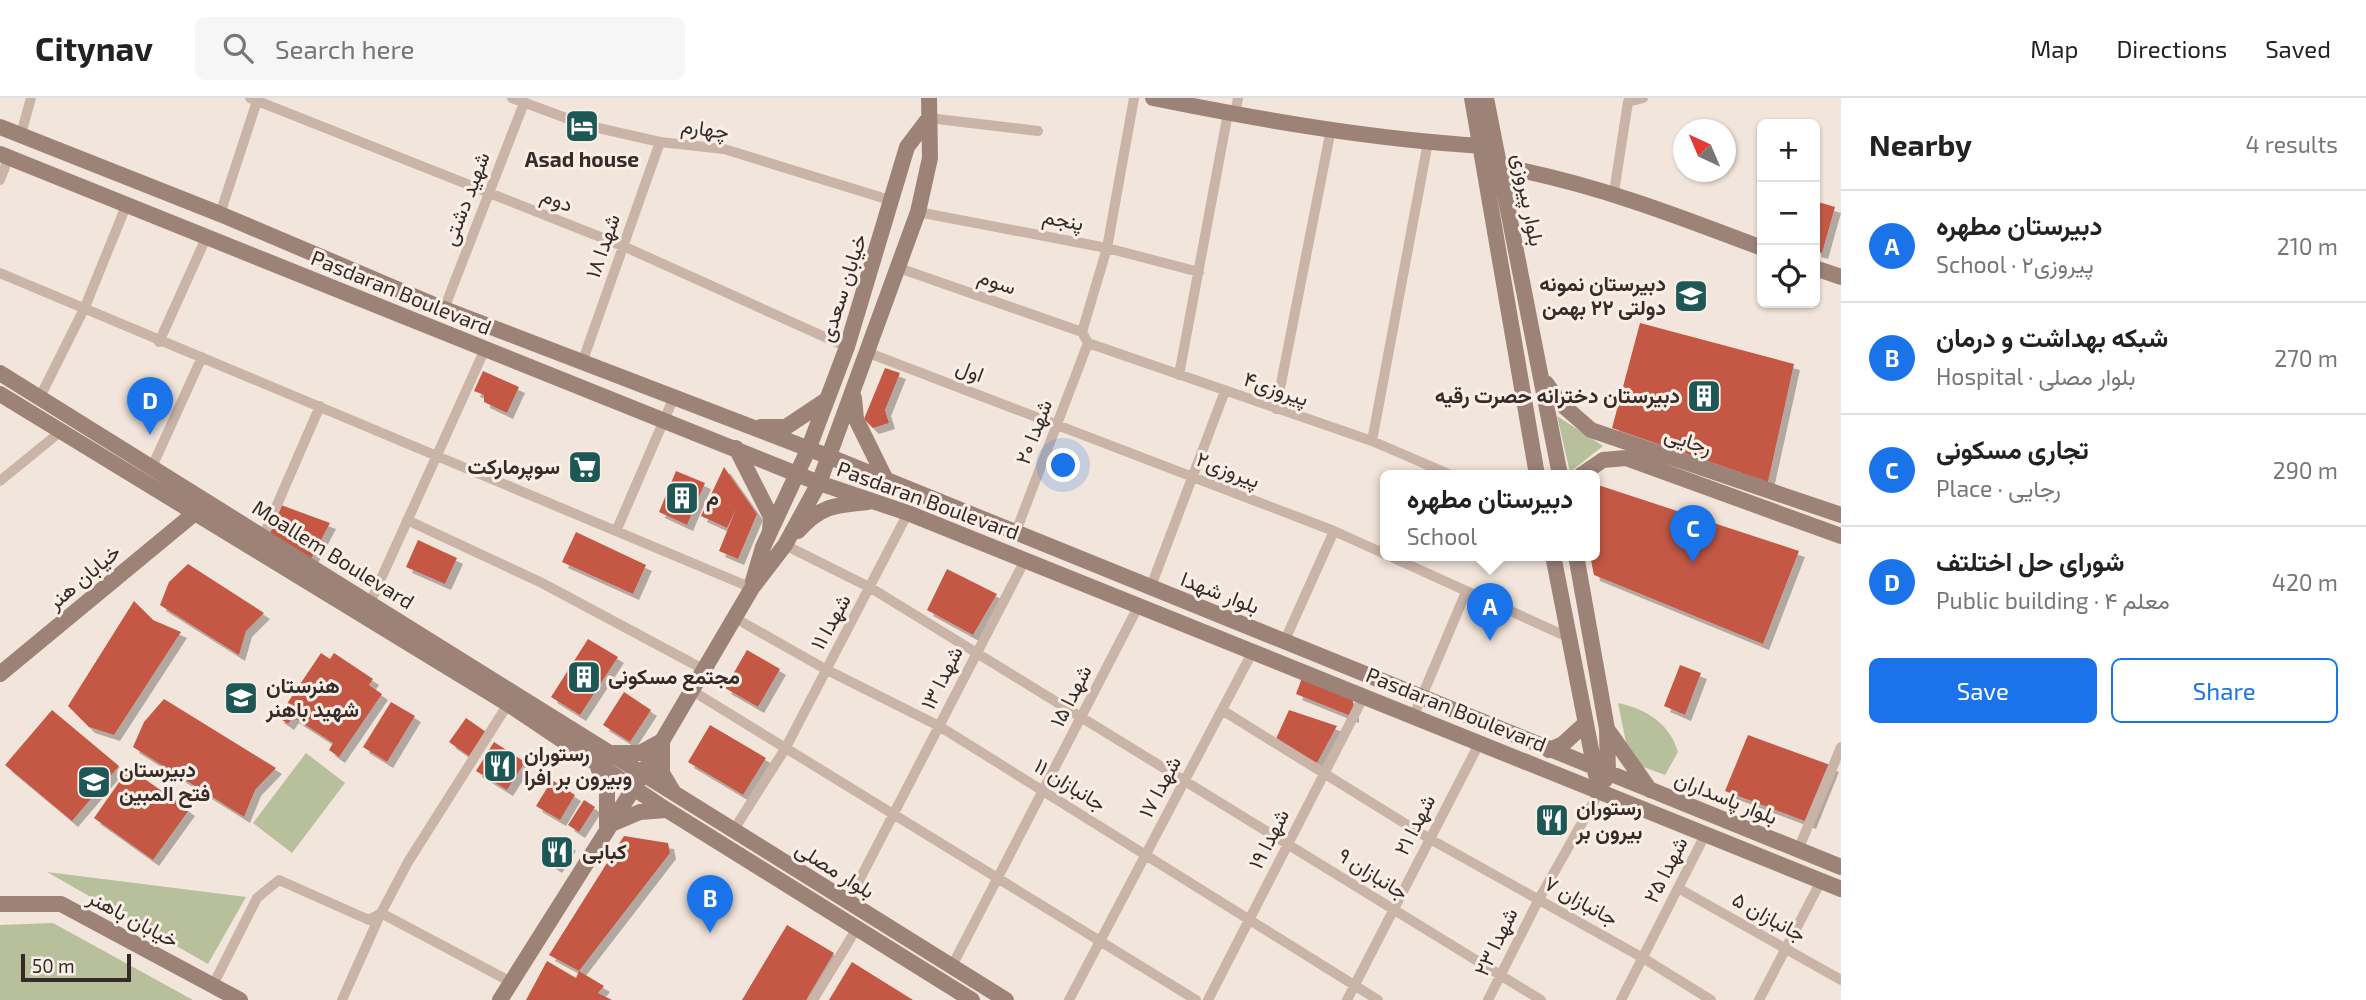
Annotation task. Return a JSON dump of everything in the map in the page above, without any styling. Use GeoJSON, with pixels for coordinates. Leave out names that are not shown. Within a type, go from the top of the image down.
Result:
{"type":"FeatureCollection","features":[{"type":"Feature","properties":{"kind":"main road"},"geometry":{"type":"LineString","coordinates":[[785,545],[830,457],[918,212],[930,158],[929,98]]}},
{"type":"Feature","properties":{"kind":"main road"},"geometry":{"type":"LineString","coordinates":[[1153,98],[1234,108],[1331,129],[1482,146]]}},
{"type":"Feature","properties":{"kind":"main road","name":"بلوار پیروزی"},"geometry":{"type":"LineString","coordinates":[[1472,98],[1536,470]]}},
{"type":"Feature","properties":{"kind":"main road","name":"بلوار پیروزی"},"geometry":{"type":"LineString","coordinates":[[1486,98],[1559,470]]}},
{"type":"Feature","properties":{"kind":"main road","name":"خیابان سعدی"},"geometry":{"type":"LineString","coordinates":[[752,588],[770,531],[798,474],[847,347],[893,201],[907,147],[929,118]]}},
{"type":"Feature","properties":{"kind":"main road","name":"Pasdaran Boulevard"},"geometry":{"type":"LineString","coordinates":[[0,127],[220,214],[444,309],[830,457]]}},
{"type":"Feature","properties":{"kind":"main road","name":"Pasdaran Boulevard"},"geometry":{"type":"LineString","coordinates":[[5,156],[736,447],[819,483],[876,501],[1025,559],[1841,888]]}},
{"type":"Feature","properties":{"kind":"main road"},"geometry":{"type":"LineString","coordinates":[[1500,166],[1571,179],[1614,192],[1757,246]]}},
{"type":"Feature","properties":{"kind":"main road"},"geometry":{"type":"LineString","coordinates":[[1820,270],[1841,277]]}},
{"type":"Feature","properties":{"kind":"main road","name":"Moallem Boulevard"},"geometry":{"type":"LineString","coordinates":[[0,373],[370,603],[637,781]]}},
{"type":"Feature","properties":{"kind":"main road","name":"رجایی"},"geometry":{"type":"LineString","coordinates":[[1541,377],[1559,402],[1591,430],[1841,515]]}},
{"type":"Feature","properties":{"kind":"main road"},"geometry":{"type":"LineString","coordinates":[[854,393],[856,419],[887,482]]}},
{"type":"Feature","properties":{"kind":"main road","name":"Moallem Boulevard"},"geometry":{"type":"LineString","coordinates":[[0,394],[602,759]]}},
{"type":"Feature","properties":{"kind":"main road"},"geometry":{"type":"LineString","coordinates":[[750,426],[786,428],[827,399]]}},
{"type":"Feature","properties":{"kind":"main road"},"geometry":{"type":"LineString","coordinates":[[736,447],[771,517],[770,531]]}},
{"type":"Feature","properties":{"kind":"main road","name":"بلوار شهدا"},"geometry":{"type":"LineString","coordinates":[[830,457],[1150,589],[1285,640],[1601,771]]}},
{"type":"Feature","properties":{"kind":"main road","name":"رجایی"},"geometry":{"type":"LineString","coordinates":[[1588,470],[1602,460],[1626,458],[1841,536]]}},
{"type":"Feature","properties":{"kind":"main road"},"geometry":{"type":"LineString","coordinates":[[1686,480],[1693,465]]}},
{"type":"Feature","properties":{"kind":"main road"},"geometry":{"type":"LineString","coordinates":[[500,1000],[662,741],[752,588],[808,519],[830,505],[876,501]]}},
{"type":"Feature","properties":{"kind":"main road"},"geometry":{"type":"LineString","coordinates":[[1811,525],[1818,507]]}},
{"type":"Feature","properties":{"kind":"main road","name":"خیابان هنر"},"geometry":{"type":"LineString","coordinates":[[0,674],[196,512]]}},
{"type":"Feature","properties":{"kind":"main road"},"geometry":{"type":"LineString","coordinates":[[1554,561],[1586,723],[1601,771]]}},
{"type":"Feature","properties":{"kind":"main road"},"geometry":{"type":"LineString","coordinates":[[1576,561],[1607,729],[1600,791]]}},
{"type":"Feature","properties":{"kind":"main road"},"geometry":{"type":"LineString","coordinates":[[1549,750],[1563,744],[1586,723]]}},
{"type":"Feature","properties":{"kind":"main road"},"geometry":{"type":"LineString","coordinates":[[1607,729],[1650,790]]}},
{"type":"Feature","properties":{"kind":"main road"},"geometry":{"type":"LineString","coordinates":[[607,826],[607,792],[602,759],[640,753],[662,741]]}},
{"type":"Feature","properties":{"kind":"main road"},"geometry":{"type":"LineString","coordinates":[[607,826],[671,802],[662,773],[662,741]]}},
{"type":"Feature","properties":{"kind":"main road","name":"بلوار پاسداران"},"geometry":{"type":"LineString","coordinates":[[1601,771],[1841,867]]}},
{"type":"Feature","properties":{"kind":"main road","name":"بلوار مصلی"},"geometry":{"type":"LineString","coordinates":[[637,781],[857,928],[972,1000]]}},
{"type":"Feature","properties":{"kind":"main road","name":"بلوار مصلی"},"geometry":{"type":"LineString","coordinates":[[671,802],[733,831],[1006,1000]]}},
{"type":"Feature","properties":{"kind":"main road"},"geometry":{"type":"LineString","coordinates":[[1736,845],[1744,828]]}},
{"type":"Feature","properties":{"kind":"main road","name":"خیابان باهنر"},"geometry":{"type":"LineString","coordinates":[[0,904],[61,904],[240,1000]]}},
{"type":"Feature","properties":{"kind":"street"},"geometry":{"type":"LineString","coordinates":[[21,134],[31,98]]}},
{"type":"Feature","properties":{"kind":"street","name":"چهارم"},"geometry":{"type":"LineString","coordinates":[[512,98],[586,125],[660,142],[724,149],[893,201]]}},
{"type":"Feature","properties":{"kind":"street"},"geometry":{"type":"LineString","coordinates":[[1088,343],[1082,332],[1107,248],[1134,98]]}},
{"type":"Feature","properties":{"kind":"street"},"geometry":{"type":"LineString","coordinates":[[1614,192],[1627,100],[1643,98]]}},
{"type":"Feature","properties":{"kind":"street"},"geometry":{"type":"LineString","coordinates":[[220,214],[255,99]]}},
{"type":"Feature","properties":{"kind":"street","name":"دوم"},"geometry":{"type":"LineString","coordinates":[[255,99],[623,246],[847,347]]}},
{"type":"Feature","properties":{"kind":"street","name":"شهید دشتی"},"geometry":{"type":"LineString","coordinates":[[444,309],[524,103]]}},
{"type":"Feature","properties":{"kind":"street"},"geometry":{"type":"LineString","coordinates":[[1179,375],[1234,108]]}},
{"type":"Feature","properties":{"kind":"street"},"geometry":{"type":"LineString","coordinates":[[929,118],[1038,131]]}},
{"type":"Feature","properties":{"kind":"street"},"geometry":{"type":"LineString","coordinates":[[1276,409],[1331,129]]}},
{"type":"Feature","properties":{"kind":"street","name":"شهدا ۱۸"},"geometry":{"type":"LineString","coordinates":[[582,363],[660,142]]}},
{"type":"Feature","properties":{"kind":"street"},"geometry":{"type":"LineString","coordinates":[[1373,441],[1428,142]]}},
{"type":"Feature","properties":{"kind":"street"},"geometry":{"type":"LineString","coordinates":[[0,180],[5,156]]}},
{"type":"Feature","properties":{"kind":"street"},"geometry":{"type":"LineString","coordinates":[[39,399],[85,307],[126,206]]}},
{"type":"Feature","properties":{"kind":"street","name":"پنجم"},"geometry":{"type":"LineString","coordinates":[[918,212],[1107,248],[1199,272]]}},
{"type":"Feature","properties":{"kind":"street"},"geometry":{"type":"LineString","coordinates":[[159,342],[206,237]]}},
{"type":"Feature","properties":{"kind":"street","name":"سوم"},"geometry":{"type":"LineString","coordinates":[[899,268],[1082,332]]}},
{"type":"Feature","properties":{"kind":"street"},"geometry":{"type":"LineString","coordinates":[[0,273],[85,307],[159,342],[202,357],[617,529],[752,588]]}},
{"type":"Feature","properties":{"kind":"street","name":"پیروزی۴"},"geometry":{"type":"LineString","coordinates":[[1088,343],[1373,441],[1425,470]]}},
{"type":"Feature","properties":{"kind":"street","name":"شهدا ۲۰"},"geometry":{"type":"LineString","coordinates":[[1015,534],[1088,343]]}},
{"type":"Feature","properties":{"kind":"street"},"geometry":{"type":"LineString","coordinates":[[370,603],[485,349]]}},
{"type":"Feature","properties":{"kind":"street","name":"اول"},"geometry":{"type":"LineString","coordinates":[[869,353],[1057,425]]}},
{"type":"Feature","properties":{"kind":"street"},"geometry":{"type":"LineString","coordinates":[[152,467],[202,357]]}},
{"type":"Feature","properties":{"kind":"street"},"geometry":{"type":"LineString","coordinates":[[1150,589],[1225,391]]}},
{"type":"Feature","properties":{"kind":"street"},"geometry":{"type":"LineString","coordinates":[[617,529],[674,397]]}},
{"type":"Feature","properties":{"kind":"street"},"geometry":{"type":"LineString","coordinates":[[263,537],[320,406]]}},
{"type":"Feature","properties":{"kind":"street","name":"پیروزی۲"},"geometry":{"type":"LineString","coordinates":[[1057,425],[1334,531],[1380,552]]}},
{"type":"Feature","properties":{"kind":"street"},"geometry":{"type":"LineString","coordinates":[[0,481],[60,432]]}},
{"type":"Feature","properties":{"kind":"street","name":"شهدا ۱۱"},"geometry":{"type":"LineString","coordinates":[[733,831],[785,749],[871,589],[908,513]]}},
{"type":"Feature","properties":{"kind":"street"},"geometry":{"type":"LineString","coordinates":[[407,520],[542,583],[703,669]]}},
{"type":"Feature","properties":{"kind":"street"},"geometry":{"type":"LineString","coordinates":[[1285,640],[1334,531]]}},
{"type":"Feature","properties":{"kind":"street","name":"جانبازان ۹"},"geometry":{"type":"LineString","coordinates":[[785,545],[871,589],[1542,1000]]}},
{"type":"Feature","properties":{"kind":"street","name":"شهدا ۱۳"},"geometry":{"type":"LineString","coordinates":[[849,902],[1025,559]]}},
{"type":"Feature","properties":{"kind":"street","name":"پیروزی۲"},"geometry":{"type":"LineString","coordinates":[[1400,561],[1570,638]]}},
{"type":"Feature","properties":{"kind":"street"},"geometry":{"type":"LineString","coordinates":[[1414,715],[1466,592]]}},
{"type":"Feature","properties":{"kind":"street","name":"شهدا ۱۵"},"geometry":{"type":"LineString","coordinates":[[952,967],[1139,605]]}},
{"type":"Feature","properties":{"kind":"street","name":"جانبازان ۱۱"},"geometry":{"type":"LineString","coordinates":[[734,618],[827,670],[939,726],[1378,1000]]}},
{"type":"Feature","properties":{"kind":"street","name":"شهدا ۱۷"},"geometry":{"type":"LineString","coordinates":[[1069,1000],[1253,651]]}},
{"type":"Feature","properties":{"kind":"street"},"geometry":{"type":"LineString","coordinates":[[691,691],[1196,1000]]}},
{"type":"Feature","properties":{"kind":"street","name":"شهدا ۱۹"},"geometry":{"type":"LineString","coordinates":[[1208,1000],[1364,696]]}},
{"type":"Feature","properties":{"kind":"street"},"geometry":{"type":"LineString","coordinates":[[342,1000],[381,913],[408,862],[508,704]]}},
{"type":"Feature","properties":{"kind":"street","name":"جانبازان ۷"},"geometry":{"type":"LineString","coordinates":[[1222,710],[1430,839],[1643,958],[1711,1000]]}},
{"type":"Feature","properties":{"kind":"street","name":"شهدا ۲۱"},"geometry":{"type":"LineString","coordinates":[[1346,1000],[1480,742]]}},
{"type":"Feature","properties":{"kind":"street"},"geometry":{"type":"LineString","coordinates":[[1798,850],[1841,747]]}},
{"type":"Feature","properties":{"kind":"street","name":"شهدا ۲۳"},"geometry":{"type":"LineString","coordinates":[[1488,1000],[1539,899],[1600,791]]}},
{"type":"Feature","properties":{"kind":"street","name":"شهدا ۲۵"},"geometry":{"type":"LineString","coordinates":[[1621,1000],[1706,833]]}},
{"type":"Feature","properties":{"kind":"street"},"geometry":{"type":"LineString","coordinates":[[212,985],[257,898],[279,880],[369,920],[381,913]]}},
{"type":"Feature","properties":{"kind":"street"},"geometry":{"type":"LineString","coordinates":[[1759,1000],[1821,881]]}},
{"type":"Feature","properties":{"kind":"street","name":"جانبازان ۵"},"geometry":{"type":"LineString","coordinates":[[1678,888],[1841,980]]}},
{"type":"Feature","properties":{"kind":"street"},"geometry":{"type":"LineString","coordinates":[[381,913],[511,982]]}},
{"type":"Feature","properties":{"kind":"street"},"geometry":{"type":"LineString","coordinates":[[813,1000],[857,928]]}},
{"type":"Feature","properties":{"kind":"green space"},"geometry":{"type":"Polygon","coordinates":[[[1557,416],[1603,446],[1570,470],[1557,416]]]}},
{"type":"Feature","properties":{"kind":"green space"},"geometry":{"type":"Polygon","coordinates":[[[1618,703],[1648,714],[1669,733],[1678,752],[1665,775],[1630,762],[1618,703]]]}},
{"type":"Feature","properties":{"kind":"green space"},"geometry":{"type":"Polygon","coordinates":[[[306,753],[345,783],[292,853],[253,823],[306,753]]]}},
{"type":"Feature","properties":{"kind":"green space"},"geometry":{"type":"Polygon","coordinates":[[[47,872],[246,897],[208,964],[47,872]]]}},
{"type":"Feature","properties":{"kind":"green space"},"geometry":{"type":"Polygon","coordinates":[[[53,923],[193,1000],[0,1000],[0,925],[53,923]]]}},
{"type":"Feature","properties":{"kind":"building"},"geometry":{"type":"Polygon","coordinates":[[[1820,202],[1835,207],[1820,252],[1820,202]]]}},
{"type":"Feature","properties":{"kind":"building","name":"دبیرستان دخترانه حصرت رقیه"},"geometry":{"type":"Polygon","coordinates":[[[1640,323],[1794,364],[1768,482],[1612,428],[1640,323]]]}},
{"type":"Feature","properties":{"kind":"building"},"geometry":{"type":"Polygon","coordinates":[[[885,368],[900,373],[885,410],[889,423],[873,428],[864,419],[885,368]]]}},
{"type":"Feature","properties":{"kind":"building"},"geometry":{"type":"Polygon","coordinates":[[[483,371],[519,387],[507,413],[484,402],[484,395],[474,391],[483,371]]]}},
{"type":"Feature","properties":{"kind":"building"},"geometry":{"type":"Polygon","coordinates":[[[724,467],[757,514],[738,559],[719,551],[736,509],[727,528],[701,516],[724,467]]]}},
{"type":"Feature","properties":{"kind":"building","name":"م"},"geometry":{"type":"Polygon","coordinates":[[[676,471],[705,483],[687,525],[659,512],[676,471]]]}},
{"type":"Feature","properties":{"kind":"building"},"geometry":{"type":"Polygon","coordinates":[[[1600,486],[1799,551],[1763,644],[1594,575],[1591,561],[1600,561],[1600,486]]]}},
{"type":"Feature","properties":{"kind":"building"},"geometry":{"type":"Polygon","coordinates":[[[281,505],[330,523],[310,561],[268,535],[281,505]]]}},
{"type":"Feature","properties":{"kind":"building"},"geometry":{"type":"Polygon","coordinates":[[[576,532],[646,565],[633,594],[562,562],[576,532]]]}},
{"type":"Feature","properties":{"kind":"building"},"geometry":{"type":"Polygon","coordinates":[[[418,540],[457,558],[445,584],[406,567],[418,540]]]}},
{"type":"Feature","properties":{"kind":"building"},"geometry":{"type":"Polygon","coordinates":[[[188,564],[264,613],[246,631],[239,655],[160,605],[169,582],[188,564]]]}},
{"type":"Feature","properties":{"kind":"building"},"geometry":{"type":"Polygon","coordinates":[[[947,569],[997,594],[973,635],[927,610],[947,569]]]}},
{"type":"Feature","properties":{"kind":"building"},"geometry":{"type":"Polygon","coordinates":[[[134,601],[153,620],[181,632],[114,735],[89,727],[68,706],[134,601]]]}},
{"type":"Feature","properties":{"kind":"building","name":"مجتمع مسکونی"},"geometry":{"type":"Polygon","coordinates":[[[588,639],[618,657],[580,715],[551,697],[588,639]]]}},
{"type":"Feature","properties":{"kind":"building"},"geometry":{"type":"Polygon","coordinates":[[[747,650],[780,669],[758,707],[725,688],[747,650]]]}},
{"type":"Feature","properties":{"kind":"building"},"geometry":{"type":"Polygon","coordinates":[[[321,653],[330,659],[334,653],[373,679],[369,685],[382,694],[339,757],[329,750],[333,743],[293,717],[288,724],[278,717],[321,653]]]}},
{"type":"Feature","properties":{"kind":"building"},"geometry":{"type":"Polygon","coordinates":[[[1680,665],[1701,673],[1685,715],[1664,706],[1680,665]]]}},
{"type":"Feature","properties":{"kind":"building"},"geometry":{"type":"Polygon","coordinates":[[[1302,678],[1353,699],[1353,717],[1296,694],[1302,678]]]}},
{"type":"Feature","properties":{"kind":"building"},"geometry":{"type":"Polygon","coordinates":[[[624,692],[651,710],[630,742],[603,725],[624,692]]]}},
{"type":"Feature","properties":{"kind":"building"},"geometry":{"type":"Polygon","coordinates":[[[164,699],[276,768],[255,790],[244,817],[133,747],[144,722],[164,699]]]}},
{"type":"Feature","properties":{"kind":"building"},"geometry":{"type":"Polygon","coordinates":[[[391,702],[415,716],[387,762],[363,747],[391,702]]]}},
{"type":"Feature","properties":{"kind":"building"},"geometry":{"type":"Polygon","coordinates":[[[52,710],[119,766],[72,821],[5,765],[52,710]]]}},
{"type":"Feature","properties":{"kind":"building"},"geometry":{"type":"Polygon","coordinates":[[[1289,710],[1337,726],[1317,763],[1275,741],[1289,710]]]}},
{"type":"Feature","properties":{"kind":"building"},"geometry":{"type":"Polygon","coordinates":[[[466,718],[486,732],[469,756],[449,742],[466,718]]]}},
{"type":"Feature","properties":{"kind":"building"},"geometry":{"type":"Polygon","coordinates":[[[710,725],[766,758],[743,795],[688,762],[710,725]]]}},
{"type":"Feature","properties":{"kind":"building"},"geometry":{"type":"Polygon","coordinates":[[[1748,735],[1833,766],[1810,823],[1725,791],[1748,735]]]}},
{"type":"Feature","properties":{"kind":"building","name":"رستوران وبیرون بر افرا"},"geometry":{"type":"Polygon","coordinates":[[[494,742],[525,762],[507,790],[476,771],[494,742]]]}},
{"type":"Feature","properties":{"kind":"building"},"geometry":{"type":"Polygon","coordinates":[[[129,768],[189,810],[153,860],[94,818],[129,768]]]}},
{"type":"Feature","properties":{"kind":"building"},"geometry":{"type":"Polygon","coordinates":[[[552,780],[575,795],[560,820],[536,806],[552,780]]]}},
{"type":"Feature","properties":{"kind":"building"},"geometry":{"type":"Polygon","coordinates":[[[584,800],[595,807],[579,832],[568,825],[584,800]]]}},
{"type":"Feature","properties":{"kind":"building"},"geometry":{"type":"Polygon","coordinates":[[[624,836],[668,843],[670,853],[579,971],[549,955],[624,836]]]}},
{"type":"Feature","properties":{"kind":"building","name":"کبابی"},"geometry":{"type":"Polygon","coordinates":[[[558,837],[570,845],[556,867],[544,859],[558,837]]]}},
{"type":"Feature","properties":{"kind":"building"},"geometry":{"type":"Polygon","coordinates":[[[787,925],[834,953],[806,1000],[742,1000],[787,925]]]}},
{"type":"Feature","properties":{"kind":"building"},"geometry":{"type":"Polygon","coordinates":[[[547,961],[576,978],[579,971],[604,986],[598,993],[612,1000],[526,1000],[547,961]]]}},
{"type":"Feature","properties":{"kind":"building"},"geometry":{"type":"Polygon","coordinates":[[[852,962],[913,1000],[829,1000],[852,962]]]}},
{"type":"Feature","properties":{"kind":"place","name":"Asad house"},"geometry":{"type":"Point","coordinates":[582,126]}},
{"type":"Feature","properties":{"kind":"place","name":"دبیرستان نمونه دولتی ۲۲ بهمن"},"geometry":{"type":"Point","coordinates":[1691,296]}},
{"type":"Feature","properties":{"kind":"place","name":"دبیرستان دخترانه حصرت رقیه"},"geometry":{"type":"Point","coordinates":[1704,396]}},
{"type":"Feature","properties":{"kind":"place","name":"شورای حل اختلتف"},"geometry":{"type":"Point","coordinates":[150,435]}},
{"type":"Feature","properties":{"kind":"place","name":"سوپرمارکت"},"geometry":{"type":"Point","coordinates":[585,467]}},
{"type":"Feature","properties":{"kind":"place","name":"م"},"geometry":{"type":"Point","coordinates":[682,498]}},
{"type":"Feature","properties":{"kind":"place","name":"تجاری مسکونی"},"geometry":{"type":"Point","coordinates":[1693,563]}},
{"type":"Feature","properties":{"kind":"place","name":"دبیرستان مطهره"},"geometry":{"type":"Point","coordinates":[1490,641]}},
{"type":"Feature","properties":{"kind":"place","name":"مجتمع مسکونی"},"geometry":{"type":"Point","coordinates":[584,677]}},
{"type":"Feature","properties":{"kind":"place","name":"هنرستان شهید باهنر"},"geometry":{"type":"Point","coordinates":[241,698]}},
{"type":"Feature","properties":{"kind":"place","name":"رستوران وبیرون بر افرا"},"geometry":{"type":"Point","coordinates":[500,766]}},
{"type":"Feature","properties":{"kind":"place","name":"دبیرستان فتح المبین"},"geometry":{"type":"Point","coordinates":[94,782]}},
{"type":"Feature","properties":{"kind":"place","name":"رستوران بیرون بر"},"geometry":{"type":"Point","coordinates":[1552,820]}},
{"type":"Feature","properties":{"kind":"place","name":"کبابی"},"geometry":{"type":"Point","coordinates":[557,852]}},
{"type":"Feature","properties":{"kind":"place","name":"شبکه بهداشت و درمان"},"geometry":{"type":"Point","coordinates":[710,933]}}]}
